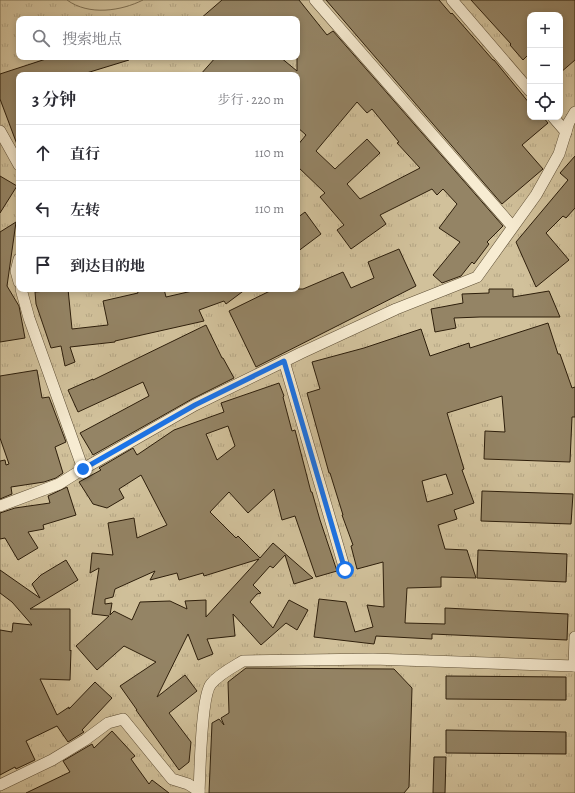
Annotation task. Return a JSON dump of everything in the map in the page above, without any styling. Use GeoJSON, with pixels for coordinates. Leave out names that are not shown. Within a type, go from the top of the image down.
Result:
{"type":"FeatureCollection","features":[{"type":"Feature","properties":{"kind":"street"},"geometry":{"type":"LineString","coordinates":[[315,0],[512,226]]}},
{"type":"Feature","properties":{"kind":"street"},"geometry":{"type":"LineString","coordinates":[[452,0],[527,88]]}},
{"type":"Feature","properties":{"kind":"street"},"geometry":{"type":"LineString","coordinates":[[0,506],[59,484],[195,405],[284,361],[396,308],[477,277],[512,226],[536,195],[559,154],[569,122],[575,112]]}},
{"type":"Feature","properties":{"kind":"street"},"geometry":{"type":"LineString","coordinates":[[556,120],[566,132]]}},
{"type":"Feature","properties":{"kind":"street"},"geometry":{"type":"LineString","coordinates":[[0,131],[16,160]]}},
{"type":"Feature","properties":{"kind":"street"},"geometry":{"type":"LineString","coordinates":[[22,292],[29,318],[83,469]]}},
{"type":"Feature","properties":{"kind":"street"},"geometry":{"type":"LineString","coordinates":[[284,361],[345,570]]}},
{"type":"Feature","properties":{"kind":"street"},"geometry":{"type":"LineString","coordinates":[[199,792],[204,710],[210,684],[229,669],[243,661],[373,659],[574,666],[575,637]]}},
{"type":"Feature","properties":{"kind":"street"},"geometry":{"type":"LineString","coordinates":[[0,785],[52,760],[85,740],[108,723],[123,719],[172,779],[188,784],[199,792]]}},
{"type":"Feature","properties":{"kind":"green space"},"geometry":{"type":"Polygon","coordinates":[[[0,0],[575,0],[575,793],[0,793],[0,0]]]}},
{"type":"Feature","properties":{"kind":"green space"},"geometry":{"type":"Polygon","coordinates":[[[67,0],[143,0],[125,7],[95,10],[76,5],[67,0]]]}},
{"type":"Feature","properties":{"kind":"building"},"geometry":{"type":"Polygon","coordinates":[[[222,0],[299,0],[327,35],[333,31],[503,226],[487,242],[489,244],[474,264],[472,262],[461,276],[442,283],[433,275],[460,242],[439,228],[457,204],[443,189],[437,195],[432,189],[380,215],[386,224],[351,249],[337,230],[344,225],[320,197],[325,193],[300,169],[300,142],[306,135],[300,130],[300,72],[203,72],[213,60],[284,60],[297,71],[297,60],[300,60],[300,16],[203,16],[222,0]],[[357,102],[316,151],[335,169],[367,139],[380,153],[347,184],[360,199],[420,168],[397,143],[399,142],[372,109],[367,113],[357,102]]]}},
{"type":"Feature","properties":{"kind":"building"},"geometry":{"type":"Polygon","coordinates":[[[326,0],[439,0],[494,60],[527,100],[527,120],[546,120],[548,123],[522,145],[543,169],[502,204],[326,0]]]}},
{"type":"Feature","properties":{"kind":"building"},"geometry":{"type":"Polygon","coordinates":[[[471,0],[575,0],[575,60],[563,70],[563,12],[527,12],[527,56],[523,60],[510,45],[511,44],[471,0]]]}},
{"type":"Feature","properties":{"kind":"building"},"geometry":{"type":"Polygon","coordinates":[[[43,60],[129,60],[90,72],[16,72],[16,142],[0,99],[0,74],[43,60]]]}},
{"type":"Feature","properties":{"kind":"building"},"geometry":{"type":"Polygon","coordinates":[[[575,156],[575,208],[566,218],[563,216],[546,233],[569,260],[536,287],[516,242],[568,180],[560,173],[575,156]]]}},
{"type":"Feature","properties":{"kind":"building"},"geometry":{"type":"Polygon","coordinates":[[[0,176],[16,185],[16,188],[0,213],[0,176]]]}},
{"type":"Feature","properties":{"kind":"building"},"geometry":{"type":"Polygon","coordinates":[[[305,212],[321,234],[300,250],[300,216],[305,212]]]}},
{"type":"Feature","properties":{"kind":"building"},"geometry":{"type":"Polygon","coordinates":[[[16,222],[7,286],[19,306],[25,338],[0,342],[0,232],[16,222]]]}},
{"type":"Feature","properties":{"kind":"building"},"geometry":{"type":"Polygon","coordinates":[[[399,249],[416,286],[256,367],[229,311],[268,292],[300,292],[300,289],[343,272],[351,288],[374,278],[368,262],[399,249]]]}},
{"type":"Feature","properties":{"kind":"building"},"geometry":{"type":"Polygon","coordinates":[[[489,289],[513,289],[513,297],[549,291],[560,317],[454,318],[456,328],[435,332],[431,309],[463,303],[462,294],[489,293],[489,289]]]}},
{"type":"Feature","properties":{"kind":"building"},"geometry":{"type":"Polygon","coordinates":[[[35,292],[68,292],[72,329],[108,325],[103,301],[138,292],[165,292],[166,297],[188,292],[242,292],[226,304],[224,301],[199,310],[204,321],[115,342],[70,347],[75,362],[65,366],[61,346],[51,348],[36,304],[35,292]]]}},
{"type":"Feature","properties":{"kind":"building"},"geometry":{"type":"Polygon","coordinates":[[[548,323],[558,354],[560,354],[572,388],[575,387],[575,417],[572,417],[570,462],[484,459],[485,431],[505,432],[502,396],[447,413],[464,469],[462,470],[474,503],[454,510],[457,519],[438,525],[445,549],[467,550],[476,578],[441,577],[441,587],[407,588],[405,623],[445,624],[445,608],[568,614],[567,640],[432,634],[432,639],[376,636],[374,644],[314,637],[319,599],[346,602],[355,632],[373,627],[367,605],[384,607],[383,562],[357,569],[351,546],[353,545],[329,473],[307,393],[320,389],[312,362],[364,348],[421,329],[430,356],[469,343],[470,348],[548,323]],[[446,474],[422,481],[427,502],[453,494],[446,474]]]}},
{"type":"Feature","properties":{"kind":"building"},"geometry":{"type":"Polygon","coordinates":[[[206,325],[222,358],[234,378],[192,399],[93,455],[80,433],[149,396],[143,382],[78,412],[68,390],[93,380],[206,325]]]}},
{"type":"Feature","properties":{"kind":"building"},"geometry":{"type":"Polygon","coordinates":[[[37,370],[42,398],[49,397],[66,442],[55,447],[63,473],[56,478],[44,482],[11,487],[12,494],[0,499],[0,461],[5,460],[6,465],[9,464],[0,438],[0,376],[37,370]]]}},
{"type":"Feature","properties":{"kind":"building"},"geometry":{"type":"Polygon","coordinates":[[[279,383],[284,396],[292,431],[295,430],[311,492],[337,571],[316,577],[295,516],[282,520],[274,489],[248,513],[229,492],[210,512],[236,538],[238,536],[260,558],[273,543],[313,578],[294,584],[285,555],[273,568],[270,566],[253,585],[261,593],[257,594],[250,602],[273,628],[289,600],[308,610],[297,630],[286,623],[261,645],[233,614],[235,636],[207,639],[213,654],[198,660],[188,634],[157,697],[185,675],[197,691],[169,713],[191,742],[189,762],[179,770],[120,686],[156,662],[124,646],[97,670],[76,646],[109,616],[92,614],[99,568],[90,573],[92,553],[113,555],[108,523],[134,518],[137,538],[167,525],[141,475],[119,489],[124,498],[107,508],[93,504],[79,482],[101,470],[99,468],[133,448],[137,455],[174,430],[224,412],[221,403],[279,383]],[[228,426],[206,434],[217,460],[235,446],[228,426]],[[259,559],[204,576],[203,573],[179,580],[177,573],[150,580],[155,571],[115,589],[113,597],[105,599],[105,604],[112,603],[110,615],[114,611],[132,620],[140,602],[170,601],[187,609],[185,601],[206,600],[206,617],[259,559]]]}},
{"type":"Feature","properties":{"kind":"building"},"geometry":{"type":"Polygon","coordinates":[[[67,487],[76,515],[43,525],[44,529],[28,532],[38,548],[18,560],[5,538],[0,539],[0,513],[15,508],[50,503],[48,496],[67,487]]]}},
{"type":"Feature","properties":{"kind":"building"},"geometry":{"type":"Polygon","coordinates":[[[482,491],[573,494],[571,524],[481,521],[482,491]]]}},
{"type":"Feature","properties":{"kind":"building"},"geometry":{"type":"Polygon","coordinates":[[[478,550],[567,554],[566,582],[477,578],[478,550]]]}},
{"type":"Feature","properties":{"kind":"building"},"geometry":{"type":"Polygon","coordinates":[[[66,560],[78,580],[30,609],[70,609],[70,680],[40,679],[57,715],[69,707],[69,709],[95,682],[112,698],[82,730],[84,732],[68,742],[57,726],[26,741],[35,760],[16,769],[15,767],[0,775],[0,630],[12,632],[13,623],[32,625],[12,602],[0,593],[0,570],[40,598],[32,584],[41,575],[66,560]]]}},
{"type":"Feature","properties":{"kind":"building"},"geometry":{"type":"Polygon","coordinates":[[[246,668],[394,669],[412,688],[409,787],[404,793],[209,793],[212,723],[219,719],[224,725],[221,718],[229,713],[228,682],[246,668]]]}},
{"type":"Feature","properties":{"kind":"building"},"geometry":{"type":"Polygon","coordinates":[[[446,676],[566,677],[566,700],[446,699],[446,676]]]}},
{"type":"Feature","properties":{"kind":"building"},"geometry":{"type":"Polygon","coordinates":[[[446,730],[566,732],[566,754],[446,753],[446,730]]]}},
{"type":"Feature","properties":{"kind":"building"},"geometry":{"type":"Polygon","coordinates":[[[112,731],[135,756],[131,759],[149,784],[152,780],[169,793],[26,793],[70,772],[63,761],[92,744],[94,748],[112,731]]]}},
{"type":"Feature","properties":{"kind":"building"},"geometry":{"type":"Polygon","coordinates":[[[434,757],[446,757],[445,793],[433,793],[434,757]]]}},
{"type":"Feature","properties":{"kind":"route"},"geometry":{"type":"LineString","coordinates":[[83,469],[195,405],[284,361],[345,570]]}}]}
